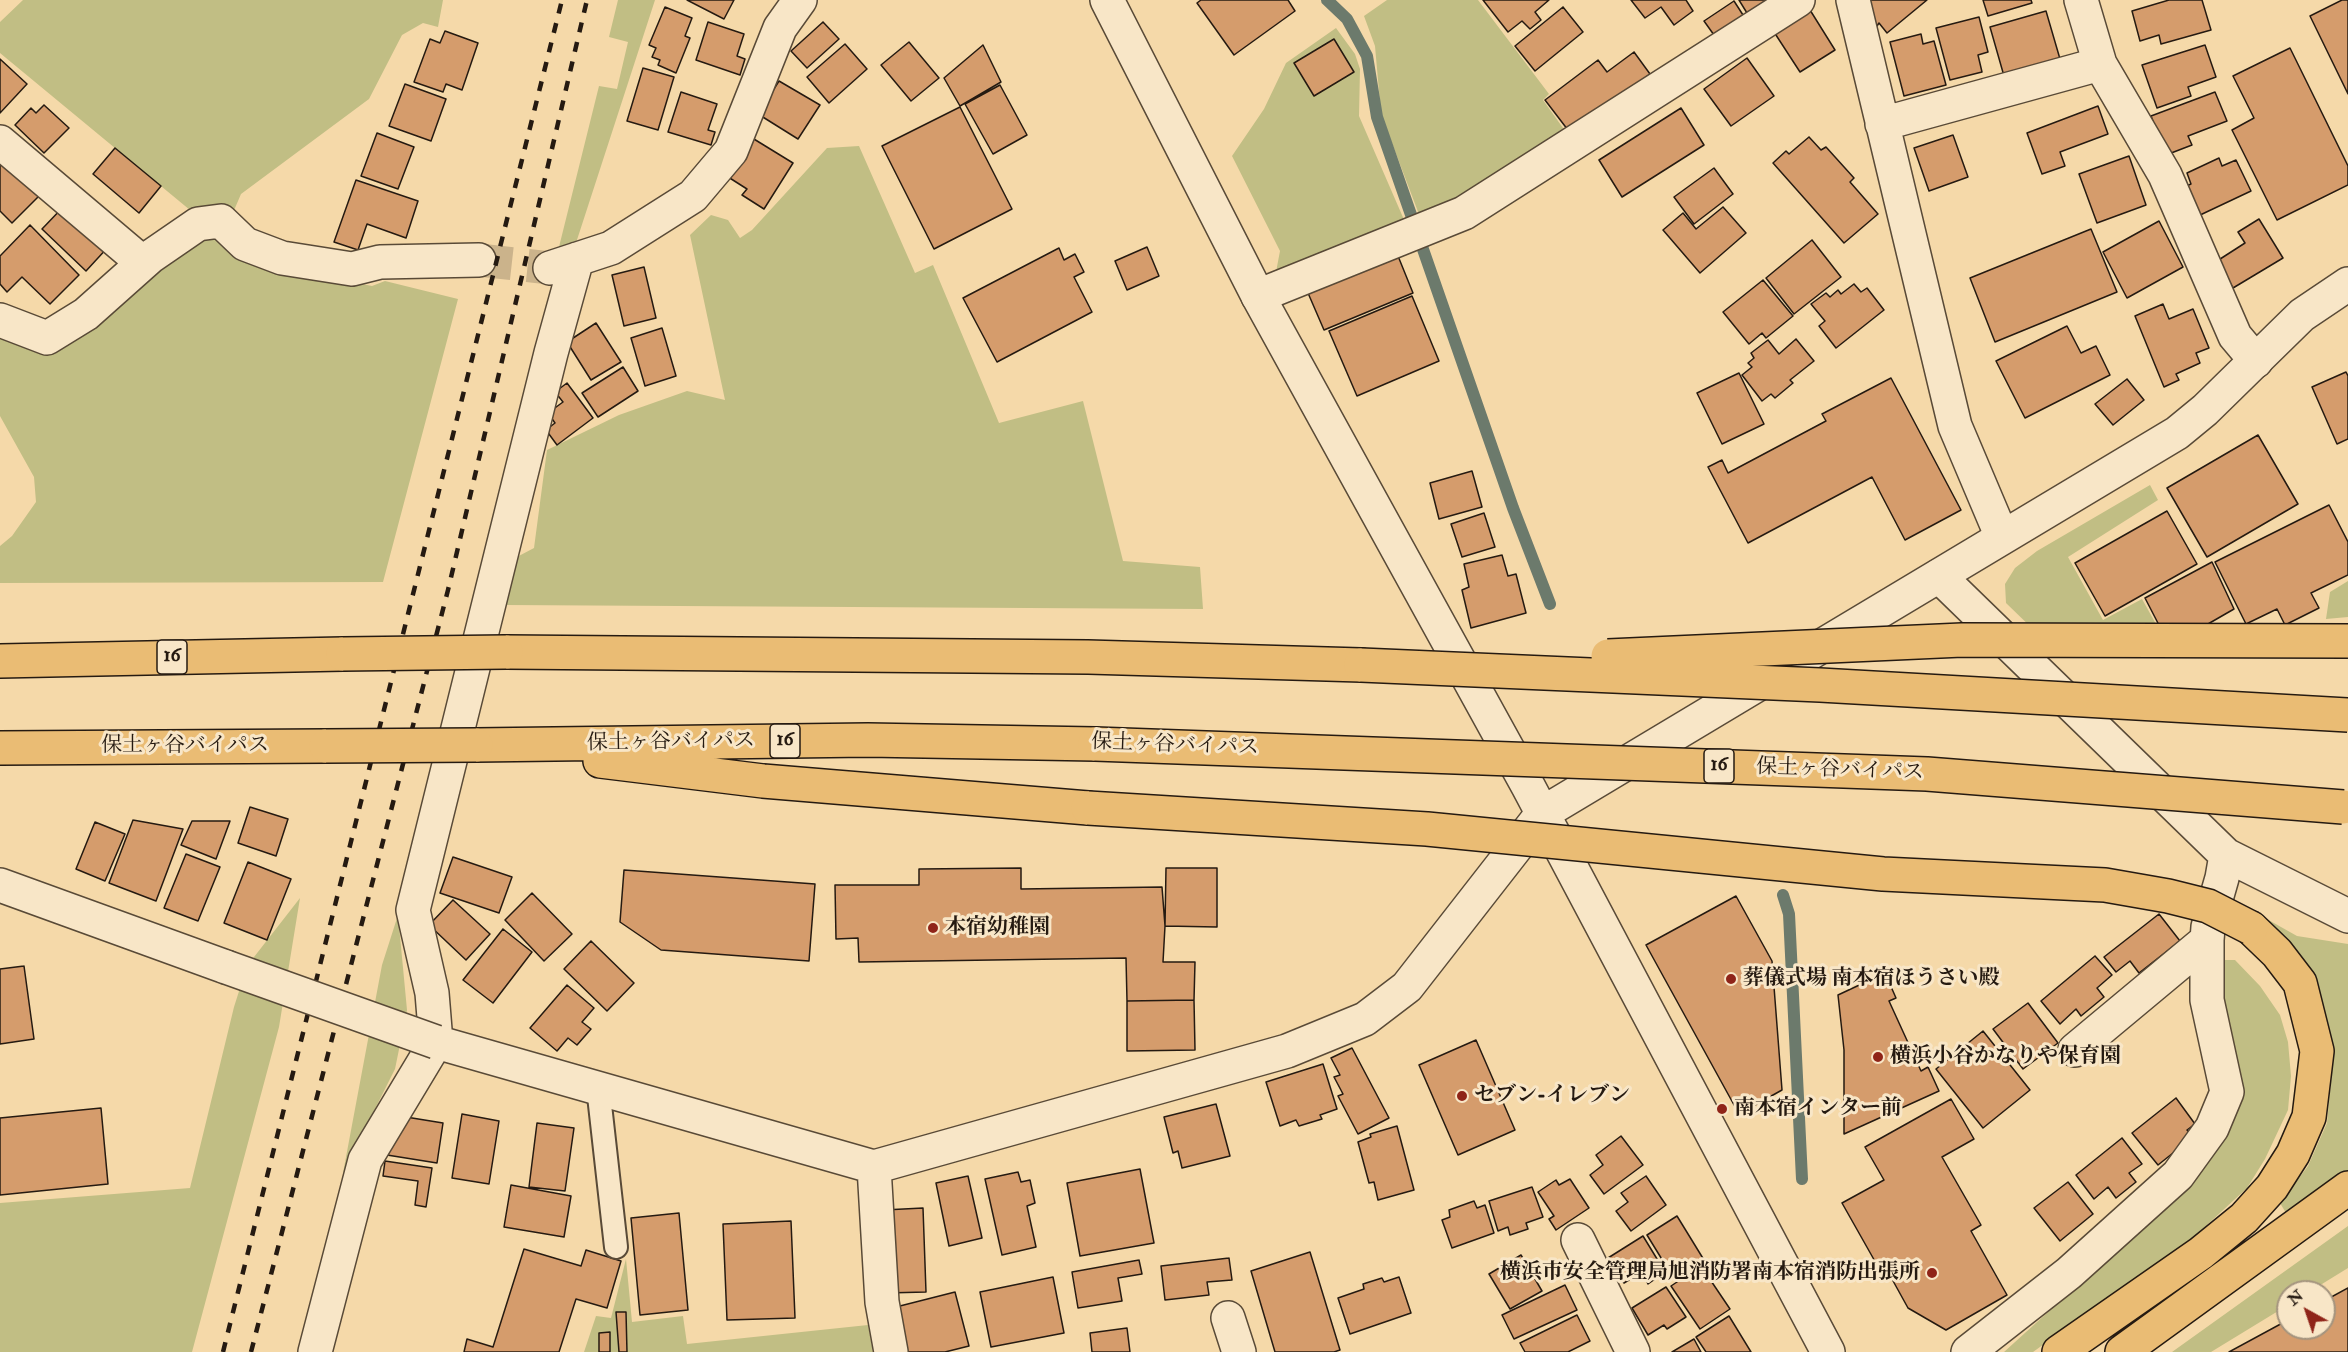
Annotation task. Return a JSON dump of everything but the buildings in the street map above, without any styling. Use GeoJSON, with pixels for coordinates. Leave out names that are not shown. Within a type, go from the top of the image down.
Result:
{"type":"FeatureCollection","features":[{"type":"Feature","properties":{"kind":"highway"},"geometry":{"type":"LineString","coordinates":[[1360,665],[1672,654],[1962,640],[2348,641]]}},
{"type":"Feature","properties":{"kind":"highway","name":"16"},"geometry":{"type":"LineString","coordinates":[[0,661],[506,652],[1088,657],[1360,665],[1856,687],[2348,715]]}},
{"type":"Feature","properties":{"kind":"highway","name":"保土ヶ谷バイパス"},"geometry":{"type":"LineString","coordinates":[[0,748],[868,740],[1095,744],[1927,774],[2345,807]]}},
{"type":"Feature","properties":{"kind":"highway"},"geometry":{"type":"LineString","coordinates":[[476,745],[763,781],[1088,808],[1427,829],[1883,874],[2104,885],[2168,896],[2208,906],[2251,927],[2277,952],[2300,983],[2317,1051],[2309,1117],[2293,1154],[2272,1187],[2244,1218],[2201,1253],[2059,1352]]}},
{"type":"Feature","properties":{"kind":"highway"},"geometry":{"type":"LineString","coordinates":[[2122,1352],[2348,1188]]}},
{"type":"Feature","properties":{"kind":"street"},"geometry":{"type":"LineString","coordinates":[[315,1352],[365,1160],[436,1042],[432,993],[413,910],[550,352],[564,264],[611,248],[693,196],[731,151],[780,28],[800,0]]}},
{"type":"Feature","properties":{"kind":"street"},"geometry":{"type":"LineString","coordinates":[[1107,0],[1258,296],[1543,813],[1828,1352]]}},
{"type":"Feature","properties":{"kind":"street"},"geometry":{"type":"LineString","coordinates":[[1258,296],[1464,213],[1798,0]]}},
{"type":"Feature","properties":{"kind":"street"},"geometry":{"type":"LineString","coordinates":[[1853,0],[1955,426],[2002,537]]}},
{"type":"Feature","properties":{"kind":"street"},"geometry":{"type":"LineString","coordinates":[[2081,0],[2100,64],[2164,175],[2235,336],[2256,361]]}},
{"type":"Feature","properties":{"kind":"street"},"geometry":{"type":"LineString","coordinates":[[1882,124],[2100,64]]}},
{"type":"Feature","properties":{"kind":"street"},"geometry":{"type":"LineString","coordinates":[[0,142],[143,263]]}},
{"type":"Feature","properties":{"kind":"street"},"geometry":{"type":"LineString","coordinates":[[0,320],[47,338],[86,314],[143,263],[198,224],[222,221],[245,243],[282,258],[352,269],[380,262],[479,260]]}},
{"type":"Feature","properties":{"kind":"street"},"geometry":{"type":"LineString","coordinates":[[0,885],[436,1042],[874,1167],[1287,1051],[1365,1019],[1407,987],[1543,813],[2177,432],[2205,410],[2302,315],[2348,284]]}},
{"type":"Feature","properties":{"kind":"street"},"geometry":{"type":"LineString","coordinates":[[1939,576],[2226,855],[2348,916]]}},
{"type":"Feature","properties":{"kind":"street"},"geometry":{"type":"LineString","coordinates":[[1968,1352],[2069,1273],[2178,1175],[2212,1128],[2227,1092],[2207,1000],[2207,940],[2208,927],[2226,855]]}},
{"type":"Feature","properties":{"kind":"street"},"geometry":{"type":"LineString","coordinates":[[2075,1050],[2207,940]]}},
{"type":"Feature","properties":{"kind":"street"},"geometry":{"type":"LineString","coordinates":[[874,1167],[882,1302],[891,1352]]}},
{"type":"Feature","properties":{"kind":"street"},"geometry":{"type":"LineString","coordinates":[[1578,1240],[1633,1352]]}},
{"type":"Feature","properties":{"kind":"street"},"geometry":{"type":"LineString","coordinates":[[1228,1318],[1239,1352]]}},
{"type":"Feature","properties":{"kind":"lane"},"geometry":{"type":"LineString","coordinates":[[598,1087],[616,1247]]}},
{"type":"Feature","properties":{"kind":"shaded area"},"geometry":{"type":"Polygon","coordinates":[[[23,0],[443,0],[438,27],[423,23],[402,35],[369,99],[241,194],[232,215],[196,215],[0,53],[0,22],[23,0]]]}},
{"type":"Feature","properties":{"kind":"shaded area"},"geometry":{"type":"Polygon","coordinates":[[[618,0],[655,0],[575,246],[558,251],[599,86],[617,89],[628,42],[609,37],[618,0]]]}},
{"type":"Feature","properties":{"kind":"shaded area"},"geometry":{"type":"Polygon","coordinates":[[[1387,0],[1478,0],[1549,94],[1543,100],[1568,135],[1464,197],[1420,217],[1381,114],[1375,46],[1364,16],[1387,0]]]}},
{"type":"Feature","properties":{"kind":"shaded area"},"geometry":{"type":"Polygon","coordinates":[[[1336,28],[1355,54],[1360,69],[1359,116],[1405,222],[1276,272],[1280,251],[1232,156],[1264,109],[1286,63],[1336,28]]]}},
{"type":"Feature","properties":{"kind":"shaded area"},"geometry":{"type":"Polygon","coordinates":[[[859,146],[915,273],[933,265],[999,423],[1083,401],[1123,561],[1200,567],[1203,609],[504,605],[515,558],[534,548],[547,450],[619,415],[687,391],[725,400],[690,235],[711,215],[728,220],[740,238],[752,230],[827,148],[859,146]]]}},
{"type":"Feature","properties":{"kind":"shaded area"},"geometry":{"type":"Polygon","coordinates":[[[209,230],[288,269],[372,286],[385,281],[458,299],[383,582],[0,583],[0,546],[12,536],[36,502],[34,477],[0,416],[0,334],[59,349],[209,230]]]}},
{"type":"Feature","properties":{"kind":"shaded area"},"geometry":{"type":"Polygon","coordinates":[[[2150,485],[2158,500],[2068,557],[2103,620],[2142,599],[2161,633],[2039,635],[2006,603],[2005,584],[2015,568],[2037,551],[2150,485]]]}},
{"type":"Feature","properties":{"kind":"shaded area"},"geometry":{"type":"Polygon","coordinates":[[[2348,581],[2348,617],[2326,619],[2330,592],[2348,581]]]}},
{"type":"Feature","properties":{"kind":"shaded area"},"geometry":{"type":"Polygon","coordinates":[[[300,898],[279,1027],[192,1352],[0,1352],[0,1203],[190,1188],[234,1007],[247,966],[300,898]]]}},
{"type":"Feature","properties":{"kind":"shaded area"},"geometry":{"type":"Polygon","coordinates":[[[398,915],[407,1010],[395,1069],[343,1173],[382,965],[398,915]]]}},
{"type":"Feature","properties":{"kind":"shaded area"},"geometry":{"type":"Polygon","coordinates":[[[2265,918],[2297,936],[2348,944],[2348,1170],[2286,1213],[2280,1203],[2308,1166],[2327,1123],[2332,1071],[2325,1022],[2259,924],[2265,918]]]}},
{"type":"Feature","properties":{"kind":"shaded area"},"geometry":{"type":"Polygon","coordinates":[[[2225,960],[2235,960],[2260,986],[2280,1015],[2288,1042],[2291,1076],[2288,1110],[2265,1159],[2247,1188],[2196,1235],[2033,1352],[2004,1352],[2186,1187],[2222,1139],[2219,979],[2225,960]]]}},
{"type":"Feature","properties":{"kind":"shaded area"},"geometry":{"type":"Polygon","coordinates":[[[2348,1226],[2348,1268],[2328,1280],[2276,1280],[2276,1312],[2211,1352],[2172,1352],[2348,1226]]]}},
{"type":"Feature","properties":{"kind":"shaded area"},"geometry":{"type":"Polygon","coordinates":[[[626,1259],[632,1322],[683,1316],[687,1344],[868,1325],[873,1352],[584,1352],[596,1316],[611,1318],[626,1259]]]}},
{"type":"Feature","properties":{"kind":"waterway"},"geometry":{"type":"LineString","coordinates":[[1327,0],[1347,19],[1367,56],[1377,117],[1513,508],[1550,604]]}},
{"type":"Feature","properties":{"kind":"waterway"},"geometry":{"type":"LineString","coordinates":[[1783,895],[1789,914],[1802,1179]]}},
{"type":"Feature","properties":{"kind":"tunnel"},"geometry":{"type":"LineString","coordinates":[[479,260],[550,268]]}},
{"type":"Feature","properties":{"kind":"railway"},"geometry":{"type":"LineString","coordinates":[[223,1352],[562,0]]}},
{"type":"Feature","properties":{"kind":"railway"},"geometry":{"type":"LineString","coordinates":[[251,1352],[448,590],[587,0]]}},
{"type":"Feature","properties":{"kind":"place","name":"本宿幼稚園"},"geometry":{"type":"Point","coordinates":[933,928]}},
{"type":"Feature","properties":{"kind":"place","name":"葬儀式場 南本宿ほうさい殿"},"geometry":{"type":"Point","coordinates":[1731,979]}},
{"type":"Feature","properties":{"kind":"place","name":"横浜小谷かなりや保育園"},"geometry":{"type":"Point","coordinates":[1878,1057]}},
{"type":"Feature","properties":{"kind":"place","name":"セブン-イレブン"},"geometry":{"type":"Point","coordinates":[1462,1096]}},
{"type":"Feature","properties":{"kind":"place","name":"南本宿インター前"},"geometry":{"type":"Point","coordinates":[1722,1109]}},
{"type":"Feature","properties":{"kind":"place","name":"横浜市安全管理局旭消防署南本宿消防出張所"},"geometry":{"type":"Point","coordinates":[1932,1273]}}]}
